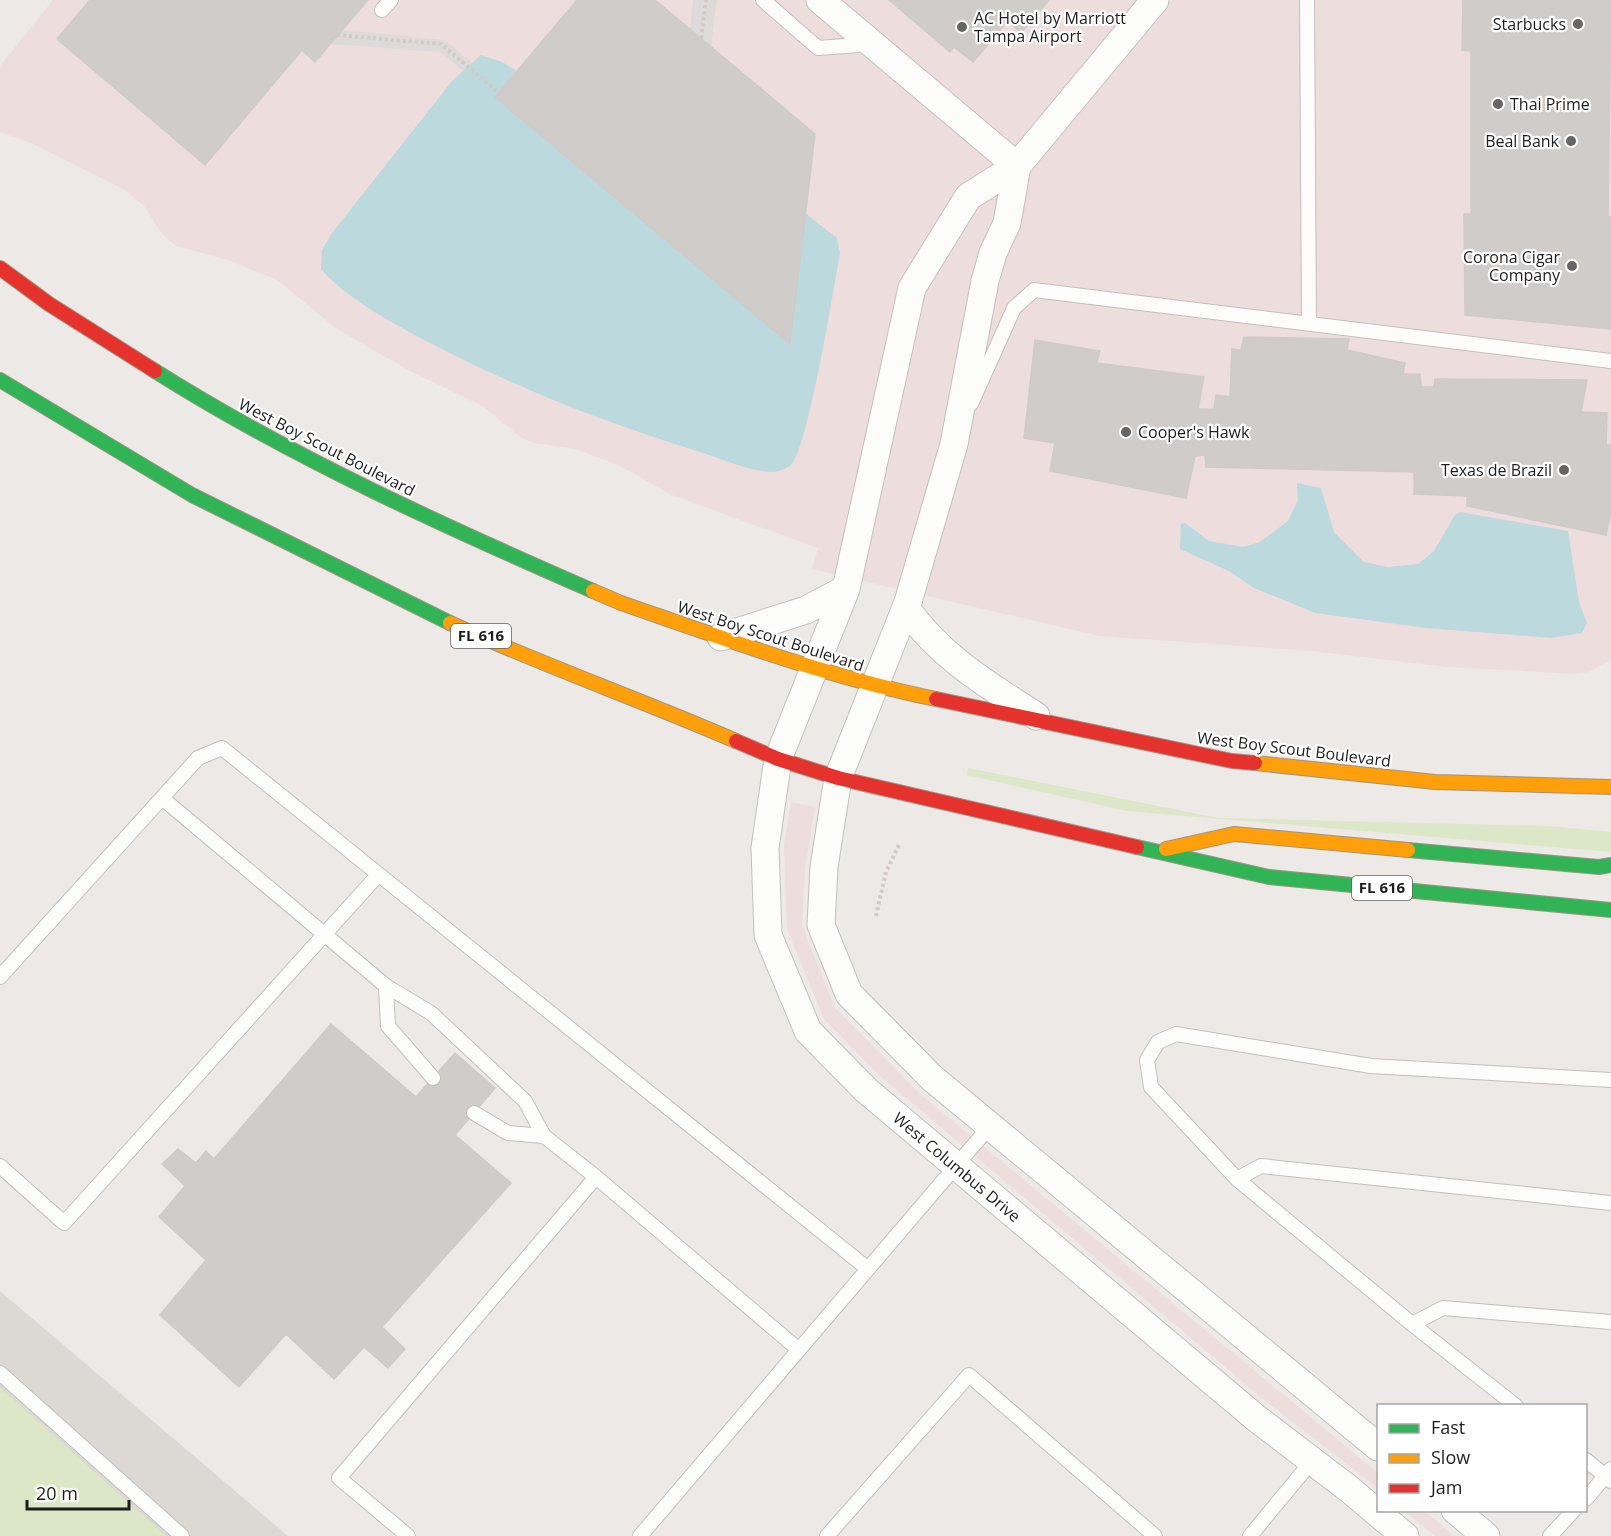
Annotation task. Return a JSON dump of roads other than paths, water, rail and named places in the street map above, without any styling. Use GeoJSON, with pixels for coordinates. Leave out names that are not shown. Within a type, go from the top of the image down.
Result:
{"type":"FeatureCollection","features":[{"type":"Feature","properties":{"kind":"main road","name":"West Boy Scout Boulevard"},"geometry":{"type":"LineString","coordinates":[[0,268],[49,303],[212,407],[351,479],[495,549],[621,603],[814,669],[876,687],[1232,761],[1435,782],[1611,787]]}},
{"type":"Feature","properties":{"kind":"main road","name":"FL 616"},"geometry":{"type":"LineString","coordinates":[[0,380],[192,495],[378,589],[520,655],[672,712],[778,759],[838,778],[1269,877],[1611,910]]}},
{"type":"Feature","properties":{"kind":"main road"},"geometry":{"type":"LineString","coordinates":[[1155,852],[1234,834],[1599,867],[1611,865]]}},
{"type":"Feature","properties":{"kind":"street"},"geometry":{"type":"LineString","coordinates":[[820,0],[1017,166]]}},
{"type":"Feature","properties":{"kind":"street"},"geometry":{"type":"LineString","coordinates":[[1155,0],[1017,166],[1007,223],[993,253],[985,281],[954,444],[906,608],[838,778],[824,867],[821,925],[849,994],[932,1078],[1377,1446]]}},
{"type":"Feature","properties":{"kind":"street","name":"West Columbus Drive"},"geometry":{"type":"LineString","coordinates":[[1017,166],[968,196],[912,288],[846,589],[778,759],[765,848],[768,935],[808,1031],[866,1090],[1256,1418],[1405,1536]]}},
{"type":"Feature","properties":{"kind":"street"},"geometry":{"type":"LineString","coordinates":[[721,637],[806,610],[846,589]]}},
{"type":"Feature","properties":{"kind":"street"},"geometry":{"type":"LineString","coordinates":[[906,608],[918,626],[944,653],[977,678],[1045,722]]}},
{"type":"Feature","properties":{"kind":"street"},"geometry":{"type":"LineString","coordinates":[[1457,1512],[1486,1536]]}},
{"type":"Feature","properties":{"kind":"lane"},"geometry":{"type":"LineString","coordinates":[[763,0],[818,48],[872,44]]}},
{"type":"Feature","properties":{"kind":"lane"},"geometry":{"type":"LineString","coordinates":[[1307,0],[1309,322]]}},
{"type":"Feature","properties":{"kind":"lane"},"geometry":{"type":"LineString","coordinates":[[954,444],[1014,308],[1034,290],[1309,322],[1611,361]]}},
{"type":"Feature","properties":{"kind":"lane"},"geometry":{"type":"LineString","coordinates":[[0,977],[198,758],[222,748],[868,1269]]}},
{"type":"Feature","properties":{"kind":"lane"},"geometry":{"type":"LineString","coordinates":[[162,798],[386,986],[431,1013],[525,1101],[544,1136],[596,1177],[799,1350]]}},
{"type":"Feature","properties":{"kind":"lane"},"geometry":{"type":"LineString","coordinates":[[0,1166],[64,1223],[378,875]]}},
{"type":"Feature","properties":{"kind":"lane"},"geometry":{"type":"LineString","coordinates":[[386,986],[388,1026],[433,1078]]}},
{"type":"Feature","properties":{"kind":"lane"},"geometry":{"type":"LineString","coordinates":[[1513,1404],[1412,1324],[1237,1179],[1151,1087],[1147,1060],[1158,1042],[1176,1034],[1371,1065],[1611,1080]]}},
{"type":"Feature","properties":{"kind":"lane"},"geometry":{"type":"LineString","coordinates":[[474,1113],[508,1133],[544,1136]]}},
{"type":"Feature","properties":{"kind":"lane"},"geometry":{"type":"LineString","coordinates":[[640,1536],[990,1126]]}},
{"type":"Feature","properties":{"kind":"lane"},"geometry":{"type":"LineString","coordinates":[[1237,1179],[1261,1166],[1611,1203]]}},
{"type":"Feature","properties":{"kind":"lane"},"geometry":{"type":"LineString","coordinates":[[408,1536],[339,1478],[596,1177]]}},
{"type":"Feature","properties":{"kind":"lane"},"geometry":{"type":"LineString","coordinates":[[1412,1324],[1443,1308],[1611,1322]]}},
{"type":"Feature","properties":{"kind":"lane"},"geometry":{"type":"LineString","coordinates":[[0,1373],[182,1536]]}},
{"type":"Feature","properties":{"kind":"lane"},"geometry":{"type":"LineString","coordinates":[[827,1536],[969,1375],[1155,1536]]}},
{"type":"Feature","properties":{"kind":"lane"},"geometry":{"type":"LineString","coordinates":[[1250,1536],[1312,1461]]}},
{"type":"Feature","properties":{"kind":"lane"},"geometry":{"type":"LineString","coordinates":[[1587,1461],[1609,1476],[1587,1498]]}},
{"type":"Feature","properties":{"kind":"lane"},"geometry":{"type":"LineString","coordinates":[[1550,1536],[1572,1512]]}},
{"type":"Feature","properties":{"kind":"water"},"geometry":{"type":"Polygon","coordinates":[[[481,55],[502,62],[517,71],[495,97],[790,344],[805,213],[837,238],[840,253],[820,365],[805,430],[798,453],[791,465],[774,472],[746,468],[619,425],[539,394],[461,359],[386,319],[343,290],[321,269],[322,250],[332,233],[452,81],[481,55]]]}},
{"type":"Feature","properties":{"kind":"water"},"geometry":{"type":"Polygon","coordinates":[[[1297,483],[1321,488],[1334,532],[1364,562],[1388,567],[1418,564],[1434,551],[1455,515],[1460,512],[1568,531],[1579,602],[1587,623],[1582,633],[1551,638],[1426,628],[1315,613],[1254,588],[1229,571],[1180,549],[1181,524],[1185,523],[1209,541],[1244,547],[1260,542],[1288,521],[1298,500],[1297,483]]]}},
{"type":"Feature","properties":{"kind":"place","name":"Starbucks"},"geometry":{"type":"Point","coordinates":[1578,24]}},
{"type":"Feature","properties":{"kind":"place","name":"AC Hotel by Marriott Tampa Airport"},"geometry":{"type":"Point","coordinates":[962,27]}},
{"type":"Feature","properties":{"kind":"place","name":"Thai Prime"},"geometry":{"type":"Point","coordinates":[1498,104]}},
{"type":"Feature","properties":{"kind":"place","name":"Beal Bank"},"geometry":{"type":"Point","coordinates":[1571,141]}},
{"type":"Feature","properties":{"kind":"place","name":"Corona Cigar Company"},"geometry":{"type":"Point","coordinates":[1572,266]}},
{"type":"Feature","properties":{"kind":"place","name":"Cooper's Hawk"},"geometry":{"type":"Point","coordinates":[1126,432]}},
{"type":"Feature","properties":{"kind":"place","name":"Texas de Brazil"},"geometry":{"type":"Point","coordinates":[1564,470]}}]}
